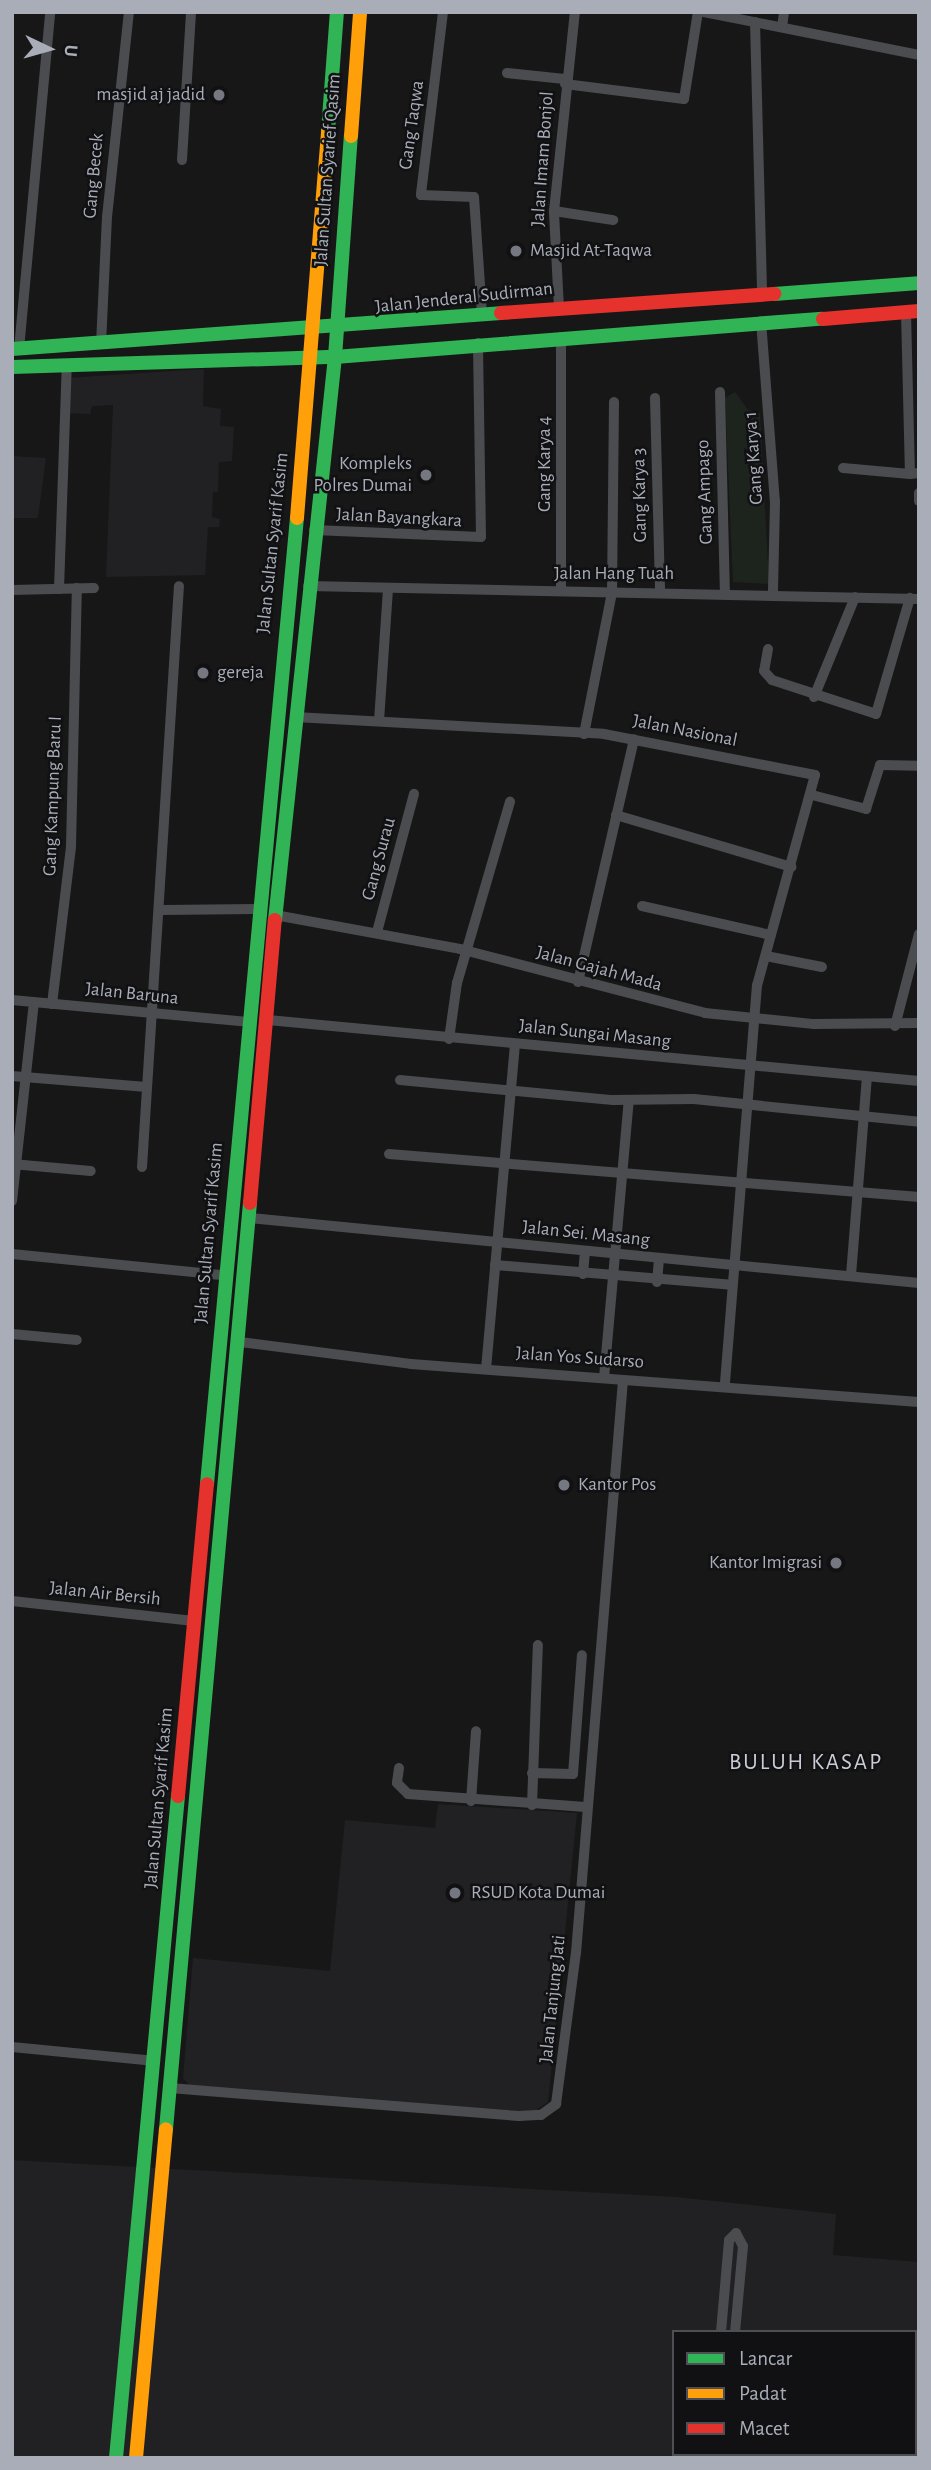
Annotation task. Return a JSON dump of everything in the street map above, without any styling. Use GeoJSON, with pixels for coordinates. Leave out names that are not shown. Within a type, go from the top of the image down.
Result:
{"type":"FeatureCollection","features":[{"type":"Feature","properties":{"kind":"street"},"geometry":{"type":"LineString","coordinates":[[16,349],[50,12]]}},
{"type":"Feature","properties":{"kind":"street","name":"Gang Becek"},"geometry":{"type":"LineString","coordinates":[[102,344],[107,217],[129,12]]}},
{"type":"Feature","properties":{"kind":"street"},"geometry":{"type":"LineString","coordinates":[[182,160],[191,12]]}},
{"type":"Feature","properties":{"kind":"street","name":"Jalan Sultan Syarif Kasim"},"geometry":{"type":"LineString","coordinates":[[116,2458],[128,2361],[224,1275],[314,331],[337,12]]}},
{"type":"Feature","properties":{"kind":"street","name":"Jalan Sultan Syarief Qasim"},"geometry":{"type":"LineString","coordinates":[[336,330],[360,12]]}},
{"type":"Feature","properties":{"kind":"street","name":"Gang Taqwa"},"geometry":{"type":"LineString","coordinates":[[443,12],[421,195],[474,197],[482,315]]}},
{"type":"Feature","properties":{"kind":"street","name":"Jalan Imam Bonjol"},"geometry":{"type":"LineString","coordinates":[[559,308],[554,211],[565,82],[575,12]]}},
{"type":"Feature","properties":{"kind":"street"},"geometry":{"type":"LineString","coordinates":[[507,73],[684,99],[698,12]]}},
{"type":"Feature","properties":{"kind":"street"},"geometry":{"type":"LineString","coordinates":[[706,12],[919,55]]}},
{"type":"Feature","properties":{"kind":"street"},"geometry":{"type":"LineString","coordinates":[[782,27],[784,12]]}},
{"type":"Feature","properties":{"kind":"street"},"geometry":{"type":"LineString","coordinates":[[755,22],[762,294]]}},
{"type":"Feature","properties":{"kind":"street"},"geometry":{"type":"LineString","coordinates":[[554,211],[613,220]]}},
{"type":"Feature","properties":{"kind":"street","name":"Jalan Jenderal Sudirman"},"geometry":{"type":"LineString","coordinates":[[16,349],[336,330],[559,308],[919,283]]}},
{"type":"Feature","properties":{"kind":"street"},"geometry":{"type":"LineString","coordinates":[[717,297],[718,324]]}},
{"type":"Feature","properties":{"kind":"street"},"geometry":{"type":"LineString","coordinates":[[12,367],[335,357],[478,342],[913,312],[914,473],[843,468]]}},
{"type":"Feature","properties":{"kind":"street","name":"Gang Karya 1"},"geometry":{"type":"LineString","coordinates":[[761,321],[775,502],[773,593]]}},
{"type":"Feature","properties":{"kind":"street","name":"Jalan Sultan Syarif Kasim"},"geometry":{"type":"LineString","coordinates":[[136,2458],[240,1342],[275,915],[336,330]]}},
{"type":"Feature","properties":{"kind":"street","name":"Gang Karya 4"},"geometry":{"type":"LineString","coordinates":[[561,337],[561,591]]}},
{"type":"Feature","properties":{"kind":"street","name":"Jalan Bayangkara"},"geometry":{"type":"LineString","coordinates":[[314,530],[481,537],[478,342]]}},
{"type":"Feature","properties":{"kind":"street"},"geometry":{"type":"LineString","coordinates":[[59,589],[67,364]]}},
{"type":"Feature","properties":{"kind":"street","name":"Gang Ampago"},"geometry":{"type":"LineString","coordinates":[[720,392],[725,592]]}},
{"type":"Feature","properties":{"kind":"street","name":"Gang Karya 3"},"geometry":{"type":"LineString","coordinates":[[655,398],[660,591]]}},
{"type":"Feature","properties":{"kind":"street"},"geometry":{"type":"LineString","coordinates":[[584,734],[612,593],[614,402]]}},
{"type":"Feature","properties":{"kind":"street"},"geometry":{"type":"LineString","coordinates":[[919,493],[919,500]]}},
{"type":"Feature","properties":{"kind":"street"},"geometry":{"type":"LineString","coordinates":[[142,1167],[161,910],[179,586]]}},
{"type":"Feature","properties":{"kind":"street","name":"Jalan Hang Tuah"},"geometry":{"type":"LineString","coordinates":[[308,586],[612,593],[725,592],[914,598]]}},
{"type":"Feature","properties":{"kind":"street","name":"Gang Kampung Baru I"},"geometry":{"type":"LineString","coordinates":[[52,1004],[71,847],[77,588]]}},
{"type":"Feature","properties":{"kind":"street"},"geometry":{"type":"LineString","coordinates":[[12,590],[94,588]]}},
{"type":"Feature","properties":{"kind":"street"},"geometry":{"type":"LineString","coordinates":[[379,721],[388,588]]}},
{"type":"Feature","properties":{"kind":"street"},"geometry":{"type":"LineString","coordinates":[[814,697],[855,597]]}},
{"type":"Feature","properties":{"kind":"street"},"geometry":{"type":"LineString","coordinates":[[768,649],[766,675],[814,697],[878,713],[914,598]]}},
{"type":"Feature","properties":{"kind":"street","name":"Jalan Nasional"},"geometry":{"type":"LineString","coordinates":[[295,718],[379,721],[635,739],[805,770],[815,775],[812,794]]}},
{"type":"Feature","properties":{"kind":"street"},"geometry":{"type":"LineString","coordinates":[[578,982],[635,739]]}},
{"type":"Feature","properties":{"kind":"street"},"geometry":{"type":"LineString","coordinates":[[725,1386],[738,1187],[753,1019],[771,935],[812,794],[866,809],[880,765],[919,766]]}},
{"type":"Feature","properties":{"kind":"street","name":"Gang Surau"},"geometry":{"type":"LineString","coordinates":[[377,932],[414,794]]}},
{"type":"Feature","properties":{"kind":"street"},"geometry":{"type":"LineString","coordinates":[[449,1039],[468,951],[510,802]]}},
{"type":"Feature","properties":{"kind":"street"},"geometry":{"type":"LineString","coordinates":[[616,815],[792,867]]}},
{"type":"Feature","properties":{"kind":"street"},"geometry":{"type":"LineString","coordinates":[[642,905],[771,935]]}},
{"type":"Feature","properties":{"kind":"street"},"geometry":{"type":"LineString","coordinates":[[161,910],[258,909]]}},
{"type":"Feature","properties":{"kind":"street","name":"Jalan Gajah Mada"},"geometry":{"type":"LineString","coordinates":[[275,915],[468,951],[578,982],[753,1019],[895,1026],[919,1023]]}},
{"type":"Feature","properties":{"kind":"street"},"geometry":{"type":"LineString","coordinates":[[895,1026],[916,956],[919,934]]}},
{"type":"Feature","properties":{"kind":"street"},"geometry":{"type":"LineString","coordinates":[[766,956],[822,967]]}},
{"type":"Feature","properties":{"kind":"street","name":"Jalan Baruna"},"geometry":{"type":"LineString","coordinates":[[12,1000],[248,1021]]}},
{"type":"Feature","properties":{"kind":"street"},"geometry":{"type":"LineString","coordinates":[[12,1201],[34,1003]]}},
{"type":"Feature","properties":{"kind":"street","name":"Jalan Sungai Masang"},"geometry":{"type":"LineString","coordinates":[[268,1020],[449,1039],[748,1064],[867,1079],[919,1081]]}},
{"type":"Feature","properties":{"kind":"street"},"geometry":{"type":"LineString","coordinates":[[486,1369],[515,1045]]}},
{"type":"Feature","properties":{"kind":"street"},"geometry":{"type":"LineString","coordinates":[[12,1076],[147,1087]]}},
{"type":"Feature","properties":{"kind":"street"},"geometry":{"type":"LineString","coordinates":[[851,1275],[867,1079]]}},
{"type":"Feature","properties":{"kind":"street"},"geometry":{"type":"LineString","coordinates":[[400,1080],[629,1100],[745,1103],[919,1122]]}},
{"type":"Feature","properties":{"kind":"street"},"geometry":{"type":"LineString","coordinates":[[604,1378],[629,1100]]}},
{"type":"Feature","properties":{"kind":"street"},"geometry":{"type":"LineString","coordinates":[[390,1154],[738,1187],[919,1197]]}},
{"type":"Feature","properties":{"kind":"street"},"geometry":{"type":"LineString","coordinates":[[14,1165],[91,1171]]}},
{"type":"Feature","properties":{"kind":"street","name":"Jalan Sei. Masang"},"geometry":{"type":"LineString","coordinates":[[250,1218],[919,1283]]}},
{"type":"Feature","properties":{"kind":"street"},"geometry":{"type":"LineString","coordinates":[[583,1274],[585,1252]]}},
{"type":"Feature","properties":{"kind":"street"},"geometry":{"type":"LineString","coordinates":[[12,1254],[224,1275]]}},
{"type":"Feature","properties":{"kind":"street"},"geometry":{"type":"LineString","coordinates":[[657,1282],[659,1259]]}},
{"type":"Feature","properties":{"kind":"street"},"geometry":{"type":"LineString","coordinates":[[495,1265],[657,1282],[731,1285]]}},
{"type":"Feature","properties":{"kind":"street"},"geometry":{"type":"LineString","coordinates":[[12,1334],[77,1340]]}},
{"type":"Feature","properties":{"kind":"street","name":"Jalan Yos Sudarso"},"geometry":{"type":"LineString","coordinates":[[240,1342],[486,1369],[919,1402]]}},
{"type":"Feature","properties":{"kind":"street","name":"Jalan Tanjung Jati"},"geometry":{"type":"LineString","coordinates":[[170,2088],[519,2116],[552,2109],[564,2069],[623,1380]]}},
{"type":"Feature","properties":{"kind":"street","name":"Jalan Air Bersih"},"geometry":{"type":"LineString","coordinates":[[12,1601],[194,1621]]}},
{"type":"Feature","properties":{"kind":"street"},"geometry":{"type":"LineString","coordinates":[[532,1805],[538,1645]]}},
{"type":"Feature","properties":{"kind":"street"},"geometry":{"type":"LineString","coordinates":[[532,1773],[573,1774],[582,1655]]}},
{"type":"Feature","properties":{"kind":"street"},"geometry":{"type":"LineString","coordinates":[[471,1801],[476,1731]]}},
{"type":"Feature","properties":{"kind":"street"},"geometry":{"type":"LineString","coordinates":[[184,1737],[201,1738]]}},
{"type":"Feature","properties":{"kind":"street"},"geometry":{"type":"LineString","coordinates":[[399,1768],[397,1783],[408,1794],[471,1801],[586,1807]]}},
{"type":"Feature","properties":{"kind":"street"},"geometry":{"type":"LineString","coordinates":[[14,2050],[155,2061]]}},
{"type":"Feature","properties":{"kind":"street"},"geometry":{"type":"LineString","coordinates":[[721,2330],[730,2240],[736,2233],[744,2246],[735,2330]]}},
{"type":"Feature","properties":{"kind":"street"},"geometry":{"type":"LineString","coordinates":[[128,2361],[145,2364]]}},
{"type":"Feature","properties":{"kind":"shaded area"},"geometry":{"type":"Polygon","coordinates":[[[204,369],[203,406],[221,409],[220,426],[234,427],[232,461],[219,462],[218,492],[213,492],[212,517],[220,519],[219,527],[208,527],[205,575],[106,577],[113,405],[92,406],[90,414],[64,413],[65,378],[204,369]]]}},
{"type":"Feature","properties":{"kind":"shaded area"},"geometry":{"type":"Polygon","coordinates":[[[735,392],[748,410],[760,413],[769,584],[733,582],[725,398],[735,392]]]}},
{"type":"Feature","properties":{"kind":"shaded area"},"geometry":{"type":"Polygon","coordinates":[[[12,456],[46,458],[38,518],[12,518],[12,456]]]}},
{"type":"Feature","properties":{"kind":"shaded area","name":"RSUD Kota Dumai"},"geometry":{"type":"Polygon","coordinates":[[[438,1804],[577,1813],[548,2102],[533,2112],[191,2087],[183,2078],[193,1958],[330,1971],[345,1820],[435,1828],[438,1804]]]}},
{"type":"Feature","properties":{"kind":"shaded area"},"geometry":{"type":"Polygon","coordinates":[[[12,2160],[676,2197],[836,2214],[833,2255],[919,2262],[919,2458],[12,2458],[12,2160]]]}},
{"type":"Feature","properties":{"kind":"traffic: fast"},"geometry":{"type":"LineString","coordinates":[[328,131],[337,12]]}},
{"type":"Feature","properties":{"kind":"traffic: fast"},"geometry":{"type":"LineString","coordinates":[[275,920],[335,357],[351,136]]}},
{"type":"Feature","properties":{"kind":"traffic: fast"},"geometry":{"type":"LineString","coordinates":[[774,294],[919,283]]}},
{"type":"Feature","properties":{"kind":"traffic: fast"},"geometry":{"type":"LineString","coordinates":[[12,349],[501,313]]}},
{"type":"Feature","properties":{"kind":"traffic: fast"},"geometry":{"type":"LineString","coordinates":[[12,367],[335,357],[823,319]]}},
{"type":"Feature","properties":{"kind":"traffic: fast"},"geometry":{"type":"LineString","coordinates":[[207,1484],[297,518]]}},
{"type":"Feature","properties":{"kind":"traffic: fast"},"geometry":{"type":"LineString","coordinates":[[166,2129],[250,1203]]}},
{"type":"Feature","properties":{"kind":"traffic: fast"},"geometry":{"type":"LineString","coordinates":[[116,2458],[178,1796]]}},
{"type":"Feature","properties":{"kind":"traffic: slow"},"geometry":{"type":"LineString","coordinates":[[351,136],[360,12]]}},
{"type":"Feature","properties":{"kind":"traffic: slow"},"geometry":{"type":"LineString","coordinates":[[297,518],[328,131]]}},
{"type":"Feature","properties":{"kind":"traffic: slow"},"geometry":{"type":"LineString","coordinates":[[136,2458],[166,2129]]}},
{"type":"Feature","properties":{"kind":"traffic: jam"},"geometry":{"type":"LineString","coordinates":[[501,313],[774,294]]}},
{"type":"Feature","properties":{"kind":"traffic: jam"},"geometry":{"type":"LineString","coordinates":[[823,319],[919,311]]}},
{"type":"Feature","properties":{"kind":"traffic: jam"},"geometry":{"type":"LineString","coordinates":[[250,1203],[275,920]]}},
{"type":"Feature","properties":{"kind":"traffic: jam"},"geometry":{"type":"LineString","coordinates":[[178,1796],[207,1484]]}},
{"type":"Feature","properties":{"kind":"place","name":"masjid aj jadid"},"geometry":{"type":"Point","coordinates":[219,95]}},
{"type":"Feature","properties":{"kind":"place","name":"Masjid At-Taqwa"},"geometry":{"type":"Point","coordinates":[516,251]}},
{"type":"Feature","properties":{"kind":"place","name":"Kompleks Polres Dumai"},"geometry":{"type":"Point","coordinates":[426,475]}},
{"type":"Feature","properties":{"kind":"place","name":"gereja"},"geometry":{"type":"Point","coordinates":[203,673]}},
{"type":"Feature","properties":{"kind":"place","name":"Kantor Pos"},"geometry":{"type":"Point","coordinates":[564,1485]}},
{"type":"Feature","properties":{"kind":"place","name":"Kantor Imigrasi"},"geometry":{"type":"Point","coordinates":[836,1563]}},
{"type":"Feature","properties":{"kind":"place","name":"RSUD Kota Dumai"},"geometry":{"type":"Point","coordinates":[455,1893]}},
{"type":"Feature","properties":{"kind":"district","name":"BULUH KASAP"},"geometry":{"type":"Point","coordinates":[806,1763]}}]}
